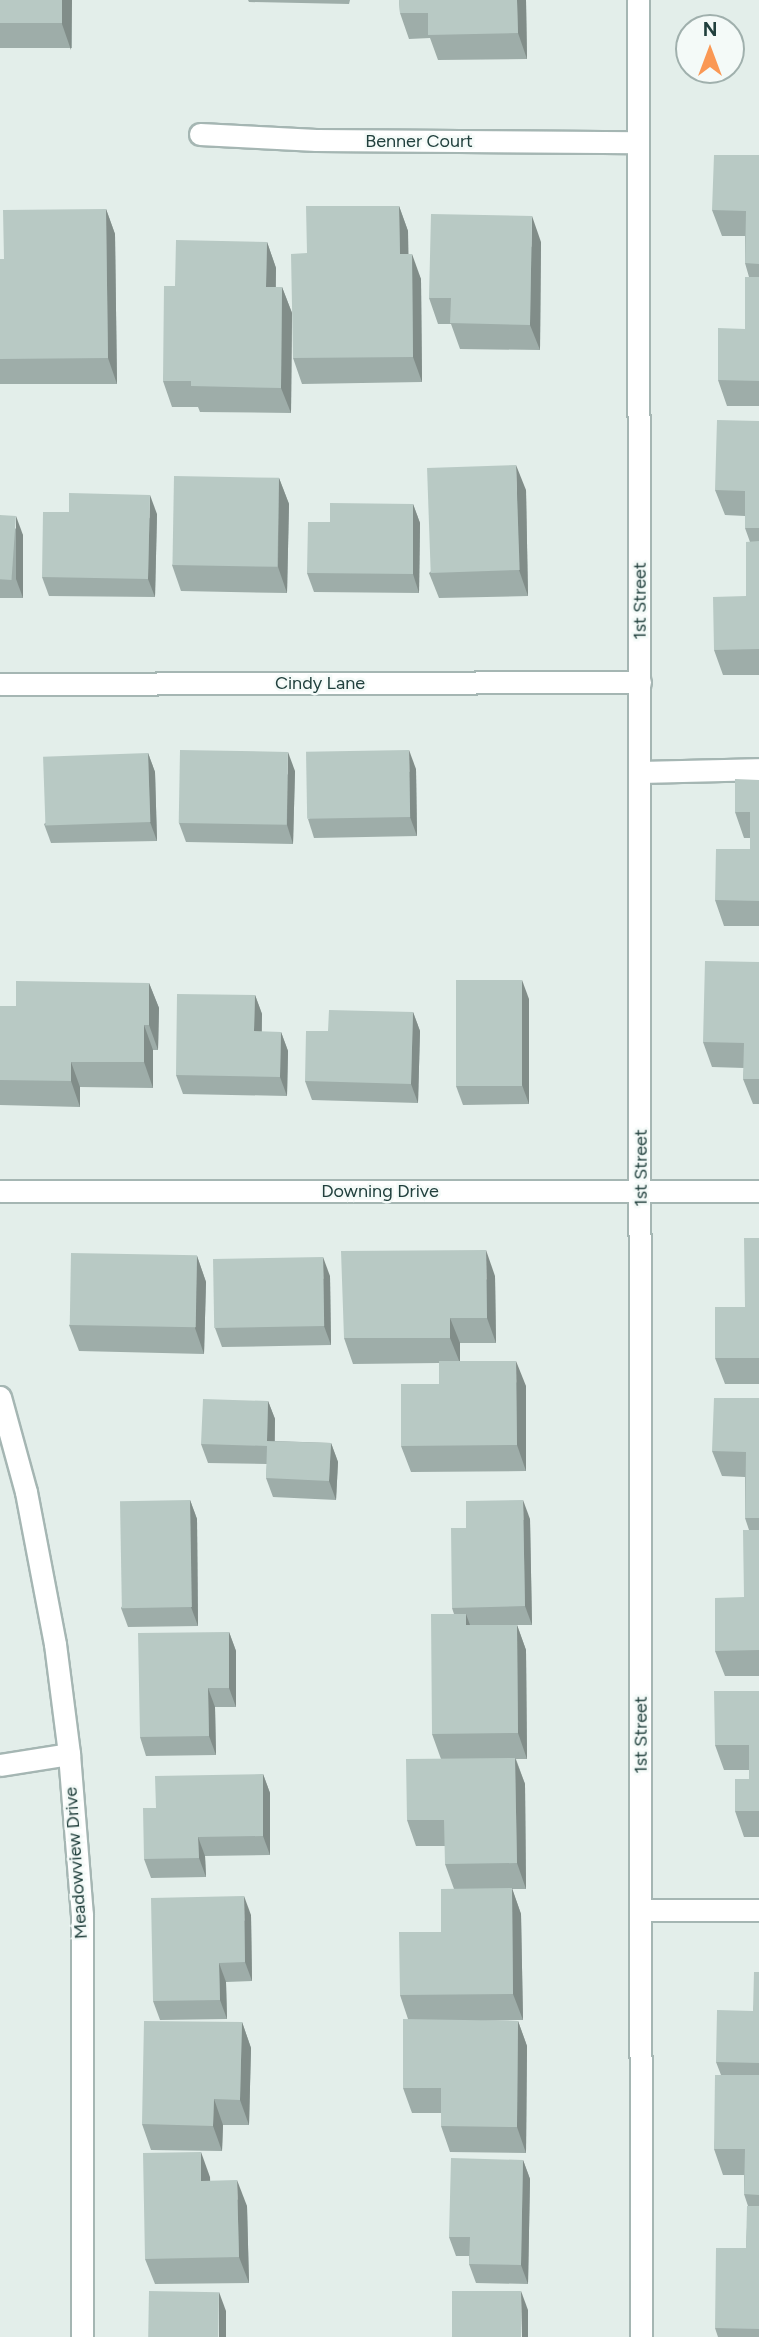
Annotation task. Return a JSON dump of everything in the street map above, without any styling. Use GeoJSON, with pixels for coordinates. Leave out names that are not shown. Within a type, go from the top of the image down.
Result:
{"type":"FeatureCollection","features":[{"type":"Feature","properties":{"kind":"street","name":"1st Street"},"geometry":{"type":"LineString","coordinates":[[638,0],[641,2337]]}},
{"type":"Feature","properties":{"kind":"street","name":"Benner Court"},"geometry":{"type":"LineString","coordinates":[[200,134],[316,140],[638,142]]}},
{"type":"Feature","properties":{"kind":"street","name":"Cindy Lane"},"geometry":{"type":"LineString","coordinates":[[0,684],[640,682]]}},
{"type":"Feature","properties":{"kind":"street"},"geometry":{"type":"LineString","coordinates":[[640,772],[759,769]]}},
{"type":"Feature","properties":{"kind":"street","name":"Downing Drive"},"geometry":{"type":"LineString","coordinates":[[0,1191],[759,1191]]}},
{"type":"Feature","properties":{"kind":"street","name":"Meadowview Drive"},"geometry":{"type":"LineString","coordinates":[[0,1397],[26,1492],[55,1644],[69,1754],[82,1914],[82,2337]]}},
{"type":"Feature","properties":{"kind":"street"},"geometry":{"type":"LineString","coordinates":[[0,1765],[69,1754]]}},
{"type":"Feature","properties":{"kind":"street"},"geometry":{"type":"LineString","coordinates":[[641,1910],[759,1910]]}},
{"type":"Feature","properties":{"kind":"building"},"geometry":{"type":"Polygon","coordinates":[[[0,0],[62,0],[62,23],[0,23],[0,0]]]}},
{"type":"Feature","properties":{"kind":"building"},"geometry":{"type":"Polygon","coordinates":[[[399,0],[517,0],[518,33],[428,35],[428,13],[400,13],[399,0]]]}},
{"type":"Feature","properties":{"kind":"building"},"geometry":{"type":"Polygon","coordinates":[[[714,155],[759,155],[759,264],[745,263],[746,211],[712,210],[714,155]]]}},
{"type":"Feature","properties":{"kind":"building"},"geometry":{"type":"Polygon","coordinates":[[[306,206],[399,206],[400,254],[412,254],[413,357],[293,358],[291,254],[307,253],[306,206]]]}},
{"type":"Feature","properties":{"kind":"building"},"geometry":{"type":"Polygon","coordinates":[[[106,209],[108,358],[0,359],[3,210],[106,209]]]}},
{"type":"Feature","properties":{"kind":"building"},"geometry":{"type":"Polygon","coordinates":[[[431,214],[532,216],[530,325],[450,323],[451,298],[429,298],[431,214]]]}},
{"type":"Feature","properties":{"kind":"building"},"geometry":{"type":"Polygon","coordinates":[[[176,240],[267,242],[266,287],[282,287],[281,388],[191,386],[191,381],[163,381],[164,286],[175,286],[176,240]]]}},
{"type":"Feature","properties":{"kind":"building"},"geometry":{"type":"Polygon","coordinates":[[[745,277],[759,277],[759,381],[718,380],[718,328],[745,329],[745,277]]]}},
{"type":"Feature","properties":{"kind":"building"},"geometry":{"type":"Polygon","coordinates":[[[717,420],[759,421],[759,528],[745,528],[745,491],[715,490],[717,420]]]}},
{"type":"Feature","properties":{"kind":"building"},"geometry":{"type":"Polygon","coordinates":[[[516,465],[520,570],[431,573],[427,468],[516,465]]]}},
{"type":"Feature","properties":{"kind":"building"},"geometry":{"type":"Polygon","coordinates":[[[174,476],[279,478],[277,567],[172,565],[174,476]]]}},
{"type":"Feature","properties":{"kind":"building"},"geometry":{"type":"Polygon","coordinates":[[[69,493],[150,495],[148,579],[42,577],[43,512],[69,512],[69,493]]]}},
{"type":"Feature","properties":{"kind":"building"},"geometry":{"type":"Polygon","coordinates":[[[330,503],[413,504],[413,574],[307,573],[308,522],[330,522],[330,503]]]}},
{"type":"Feature","properties":{"kind":"building"},"geometry":{"type":"Polygon","coordinates":[[[0,515],[16,516],[11,580],[0,579],[0,515]]]}},
{"type":"Feature","properties":{"kind":"building"},"geometry":{"type":"Polygon","coordinates":[[[759,541],[759,649],[714,650],[713,597],[746,596],[746,542],[759,541]]]}},
{"type":"Feature","properties":{"kind":"building"},"geometry":{"type":"Polygon","coordinates":[[[180,750],[288,752],[287,825],[179,823],[180,750]]]}},
{"type":"Feature","properties":{"kind":"building"},"geometry":{"type":"Polygon","coordinates":[[[409,750],[410,817],[307,819],[306,752],[409,750]]]}},
{"type":"Feature","properties":{"kind":"building"},"geometry":{"type":"Polygon","coordinates":[[[148,753],[150,822],[45,826],[43,757],[148,753]]]}},
{"type":"Feature","properties":{"kind":"building"},"geometry":{"type":"Polygon","coordinates":[[[735,779],[759,780],[759,901],[715,900],[716,849],[750,849],[750,812],[735,812],[735,779]]]}},
{"type":"Feature","properties":{"kind":"building"},"geometry":{"type":"Polygon","coordinates":[[[705,961],[759,962],[759,1079],[743,1079],[744,1043],[703,1042],[705,961]]]}},
{"type":"Feature","properties":{"kind":"building"},"geometry":{"type":"Polygon","coordinates":[[[456,980],[522,980],[522,1086],[456,1086],[456,980]]]}},
{"type":"Feature","properties":{"kind":"building"},"geometry":{"type":"Polygon","coordinates":[[[16,981],[149,983],[149,1025],[144,1025],[144,1062],[71,1062],[71,1081],[0,1080],[0,1006],[16,1006],[16,981]]]}},
{"type":"Feature","properties":{"kind":"building"},"geometry":{"type":"Polygon","coordinates":[[[177,994],[255,995],[254,1031],[281,1032],[280,1077],[176,1075],[177,994]]]}},
{"type":"Feature","properties":{"kind":"building"},"geometry":{"type":"Polygon","coordinates":[[[329,1010],[413,1012],[411,1084],[305,1081],[306,1031],[328,1031],[329,1010]]]}},
{"type":"Feature","properties":{"kind":"building"},"geometry":{"type":"Polygon","coordinates":[[[744,1238],[759,1238],[759,1358],[715,1358],[715,1307],[745,1307],[744,1238]]]}},
{"type":"Feature","properties":{"kind":"building"},"geometry":{"type":"Polygon","coordinates":[[[486,1250],[487,1318],[450,1318],[450,1338],[344,1338],[341,1251],[486,1250]]]}},
{"type":"Feature","properties":{"kind":"building"},"geometry":{"type":"Polygon","coordinates":[[[71,1253],[197,1255],[196,1327],[70,1325],[71,1253]]]}},
{"type":"Feature","properties":{"kind":"building"},"geometry":{"type":"Polygon","coordinates":[[[323,1257],[324,1326],[214,1328],[213,1259],[323,1257]]]}},
{"type":"Feature","properties":{"kind":"building"},"geometry":{"type":"Polygon","coordinates":[[[439,1361],[516,1361],[517,1445],[401,1446],[401,1384],[439,1384],[439,1361]]]}},
{"type":"Feature","properties":{"kind":"building"},"geometry":{"type":"Polygon","coordinates":[[[714,1398],[759,1398],[759,1518],[745,1518],[746,1452],[712,1451],[714,1398]]]}},
{"type":"Feature","properties":{"kind":"building"},"geometry":{"type":"Polygon","coordinates":[[[203,1399],[268,1401],[267,1441],[331,1443],[329,1481],[266,1478],[267,1446],[201,1444],[203,1399]]]}},
{"type":"Feature","properties":{"kind":"building"},"geometry":{"type":"Polygon","coordinates":[[[190,1500],[192,1607],[122,1608],[120,1501],[190,1500]]]}},
{"type":"Feature","properties":{"kind":"building"},"geometry":{"type":"Polygon","coordinates":[[[523,1500],[525,1606],[452,1608],[451,1528],[466,1528],[466,1501],[523,1500]]]}},
{"type":"Feature","properties":{"kind":"building"},"geometry":{"type":"Polygon","coordinates":[[[743,1530],[759,1530],[759,1650],[715,1651],[715,1598],[744,1597],[743,1530]]]}},
{"type":"Feature","properties":{"kind":"building"},"geometry":{"type":"Polygon","coordinates":[[[431,1614],[466,1614],[466,1625],[517,1625],[518,1733],[432,1734],[431,1614]]]}},
{"type":"Feature","properties":{"kind":"building"},"geometry":{"type":"Polygon","coordinates":[[[229,1632],[229,1688],[208,1688],[209,1736],[140,1737],[138,1633],[229,1632]]]}},
{"type":"Feature","properties":{"kind":"building"},"geometry":{"type":"Polygon","coordinates":[[[714,1691],[759,1691],[759,1811],[735,1811],[735,1779],[749,1779],[749,1745],[715,1745],[714,1691]]]}},
{"type":"Feature","properties":{"kind":"building"},"geometry":{"type":"Polygon","coordinates":[[[515,1758],[517,1863],[445,1864],[444,1820],[407,1820],[406,1759],[515,1758]]]}},
{"type":"Feature","properties":{"kind":"building"},"geometry":{"type":"Polygon","coordinates":[[[263,1774],[263,1836],[198,1837],[199,1858],[144,1859],[143,1808],[156,1808],[155,1776],[263,1774]]]}},
{"type":"Feature","properties":{"kind":"building"},"geometry":{"type":"Polygon","coordinates":[[[512,1888],[513,1994],[400,1995],[399,1932],[441,1932],[441,1889],[512,1888]]]}},
{"type":"Feature","properties":{"kind":"building"},"geometry":{"type":"Polygon","coordinates":[[[244,1896],[245,1962],[219,1963],[220,2000],[153,2001],[151,1898],[244,1896]]]}},
{"type":"Feature","properties":{"kind":"building"},"geometry":{"type":"Polygon","coordinates":[[[754,1972],[759,1972],[759,2063],[716,2062],[717,2010],[753,2011],[754,1972]]]}},
{"type":"Feature","properties":{"kind":"building"},"geometry":{"type":"Polygon","coordinates":[[[403,2019],[518,2021],[517,2127],[441,2126],[441,2088],[403,2088],[403,2019]]]}},
{"type":"Feature","properties":{"kind":"building"},"geometry":{"type":"Polygon","coordinates":[[[144,2021],[242,2022],[240,2100],[214,2099],[213,2126],[142,2124],[144,2021]]]}},
{"type":"Feature","properties":{"kind":"building"},"geometry":{"type":"Polygon","coordinates":[[[715,2075],[759,2075],[759,2195],[744,2194],[745,2149],[714,2149],[715,2075]]]}},
{"type":"Feature","properties":{"kind":"building"},"geometry":{"type":"Polygon","coordinates":[[[201,2152],[201,2181],[237,2180],[239,2257],[145,2259],[143,2153],[201,2152]]]}},
{"type":"Feature","properties":{"kind":"building"},"geometry":{"type":"Polygon","coordinates":[[[451,2158],[523,2160],[521,2265],[469,2264],[470,2237],[449,2237],[451,2158]]]}},
{"type":"Feature","properties":{"kind":"building"},"geometry":{"type":"Polygon","coordinates":[[[747,2206],[759,2206],[759,2329],[715,2328],[716,2248],[746,2248],[747,2206]]]}},
{"type":"Feature","properties":{"kind":"building"},"geometry":{"type":"Polygon","coordinates":[[[149,2291],[219,2292],[218,2337],[148,2337],[149,2291]]]}},
{"type":"Feature","properties":{"kind":"building"},"geometry":{"type":"Polygon","coordinates":[[[452,2291],[521,2291],[521,2337],[452,2337],[452,2291]]]}}]}
